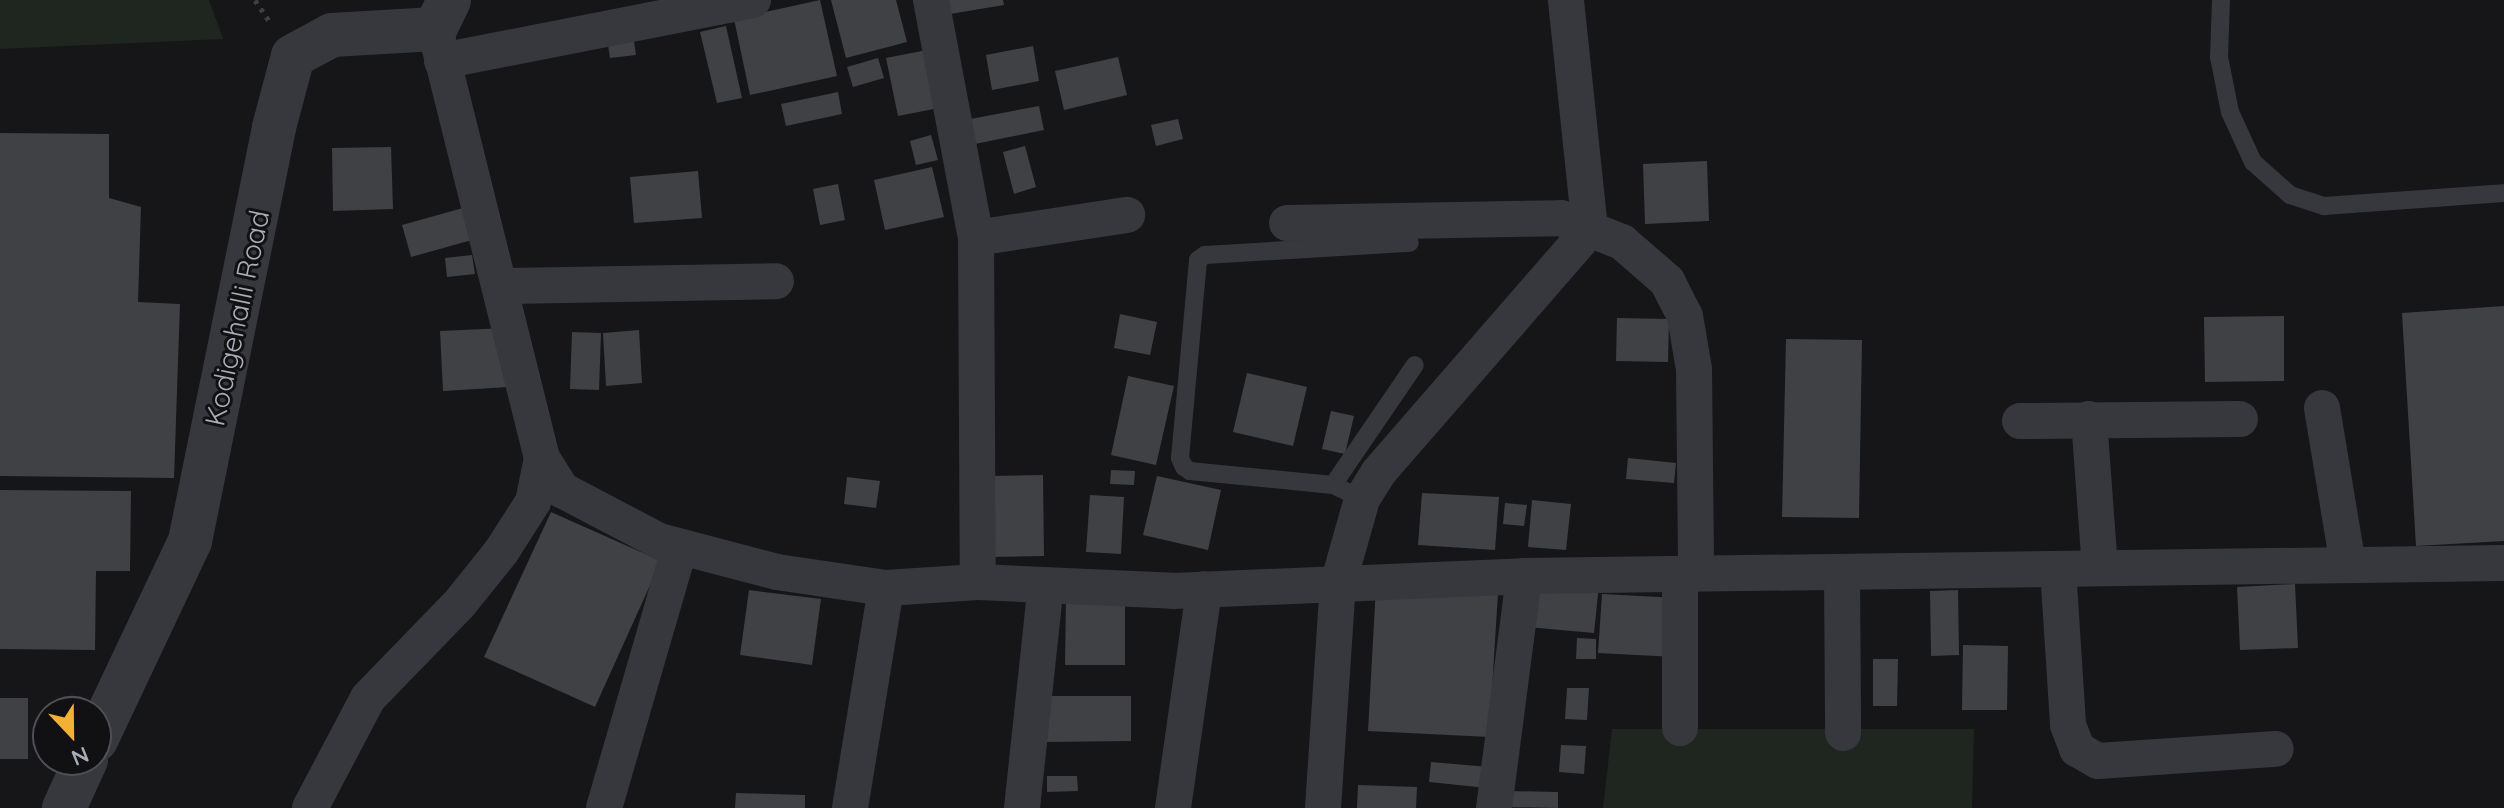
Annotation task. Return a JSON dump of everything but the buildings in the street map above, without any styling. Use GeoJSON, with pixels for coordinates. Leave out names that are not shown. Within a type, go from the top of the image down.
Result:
{"type":"FeatureCollection","features":[{"type":"Feature","properties":{"kind":"street"},"geometry":{"type":"LineString","coordinates":[[931,0],[976,238],[978,582]]}},
{"type":"Feature","properties":{"kind":"street"},"geometry":{"type":"LineString","coordinates":[[1323,808],[1338,584],[1348,492],[1378,473],[1590,229],[1566,0]]}},
{"type":"Feature","properties":{"kind":"street"},"geometry":{"type":"LineString","coordinates":[[735,2],[442,30],[457,134],[503,286],[542,458],[562,490],[659,541],[777,572],[886,588],[978,582],[1204,589],[1524,576],[2504,563]]}},
{"type":"Feature","properties":{"kind":"street","name":"Kodigehalli Road"},"geometry":{"type":"LineString","coordinates":[[112,706],[190,541],[274,127],[293,56],[332,35],[442,30]]}},
{"type":"Feature","properties":{"kind":"street"},"geometry":{"type":"LineString","coordinates":[[976,238],[1127,215]]}},
{"type":"Feature","properties":{"kind":"street"},"geometry":{"type":"LineString","coordinates":[[1287,223],[1561,218],[1622,242],[1667,281],[1685,316],[1694,369],[1680,728]]}},
{"type":"Feature","properties":{"kind":"street"},"geometry":{"type":"LineString","coordinates":[[503,286],[776,281]]}},
{"type":"Feature","properties":{"kind":"street"},"geometry":{"type":"LineString","coordinates":[[2322,408],[2348,565]]}},
{"type":"Feature","properties":{"kind":"street"},"geometry":{"type":"LineString","coordinates":[[2089,419],[2100,568]]}},
{"type":"Feature","properties":{"kind":"street"},"geometry":{"type":"LineString","coordinates":[[2020,421],[2240,419]]}},
{"type":"Feature","properties":{"kind":"street"},"geometry":{"type":"LineString","coordinates":[[310,808],[368,698],[460,603],[501,552],[533,502],[542,458]]}},
{"type":"Feature","properties":{"kind":"street"},"geometry":{"type":"LineString","coordinates":[[604,808],[680,547]]}},
{"type":"Feature","properties":{"kind":"street"},"geometry":{"type":"LineString","coordinates":[[2058,569],[2068,725],[2077,749],[2098,761],[2276,749]]}},
{"type":"Feature","properties":{"kind":"street"},"geometry":{"type":"LineString","coordinates":[[1842,572],[1843,733]]}},
{"type":"Feature","properties":{"kind":"street"},"geometry":{"type":"LineString","coordinates":[[1494,808],[1524,576]]}},
{"type":"Feature","properties":{"kind":"street"},"geometry":{"type":"LineString","coordinates":[[1022,808],[1046,585]]}},
{"type":"Feature","properties":{"kind":"street"},"geometry":{"type":"LineString","coordinates":[[850,808],[886,588]]}},
{"type":"Feature","properties":{"kind":"street"},"geometry":{"type":"LineString","coordinates":[[1173,808],[1204,589]]}},
{"type":"Feature","properties":{"kind":"street"},"geometry":{"type":"LineString","coordinates":[[64,808],[79,776]]}},
{"type":"Feature","properties":{"kind":"lane"},"geometry":{"type":"LineString","coordinates":[[2221,0],[2219,57],[2230,112],[2253,162],[2290,195],[2324,206],[2504,193]]}},
{"type":"Feature","properties":{"kind":"lane"},"geometry":{"type":"LineString","coordinates":[[1410,243],[1205,255],[1198,260],[1180,458],[1190,471],[1348,492],[1415,365]]}},
{"type":"Feature","properties":{"kind":"shaded area"},"geometry":{"type":"Polygon","coordinates":[[[0,0],[209,0],[223,39],[0,49],[0,0]]]}},
{"type":"Feature","properties":{"kind":"shaded area"},"geometry":{"type":"Polygon","coordinates":[[[1612,729],[1974,729],[1972,808],[1603,808],[1612,729]]]}}]}
